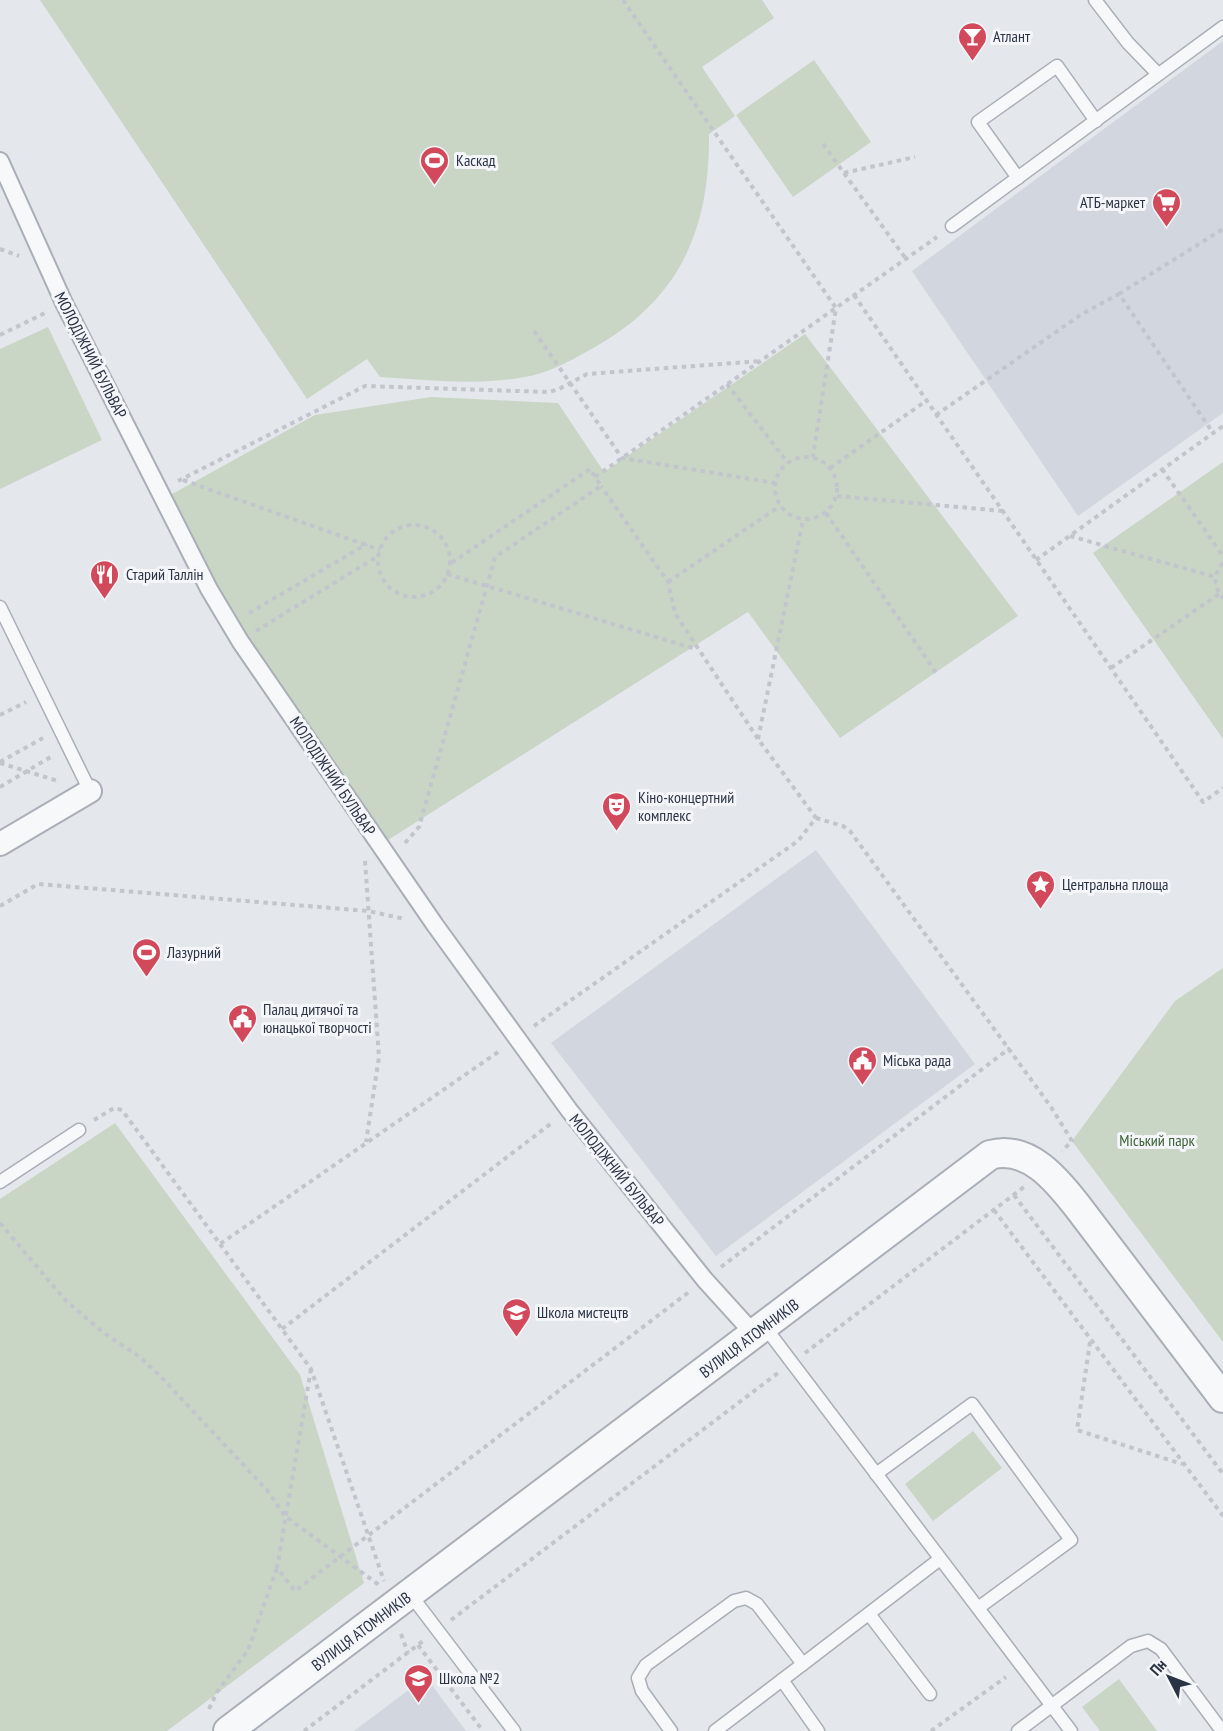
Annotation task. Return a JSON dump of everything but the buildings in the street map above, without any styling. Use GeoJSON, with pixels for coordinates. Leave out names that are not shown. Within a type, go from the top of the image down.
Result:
{"type":"FeatureCollection","features":[{"type":"Feature","properties":{"kind":"street","name":"МОЛОДІЖНИЙ БУЛЬВАР"},"geometry":{"type":"LineString","coordinates":[[0,161],[64,303],[161,490],[209,589],[240,641],[435,925],[569,1110],[705,1280],[760,1330]]}},
{"type":"Feature","properties":{"kind":"street"},"geometry":{"type":"LineString","coordinates":[[0,844],[90,791]]}},
{"type":"Feature","properties":{"kind":"street","name":"ВУЛИЦЯ АТОМНИКІВ"},"geometry":{"type":"LineString","coordinates":[[217,1725],[410,1594],[990,1155],[1008,1152],[1016,1154],[1044,1169],[1078,1207],[1223,1398]]}},
{"type":"Feature","properties":{"kind":"lane"},"geometry":{"type":"LineString","coordinates":[[1095,0],[1128,43],[1158,75]]}},
{"type":"Feature","properties":{"kind":"lane"},"geometry":{"type":"LineString","coordinates":[[952,226],[1223,27]]}},
{"type":"Feature","properties":{"kind":"lane"},"geometry":{"type":"LineString","coordinates":[[1018,178],[978,122],[1057,66],[1095,121]]}},
{"type":"Feature","properties":{"kind":"lane"},"geometry":{"type":"LineString","coordinates":[[0,607],[90,791]]}},
{"type":"Feature","properties":{"kind":"lane"},"geometry":{"type":"LineString","coordinates":[[0,1182],[79,1130]]}},
{"type":"Feature","properties":{"kind":"lane"},"geometry":{"type":"LineString","coordinates":[[760,1330],[792,1362],[1071,1731]]}},
{"type":"Feature","properties":{"kind":"lane"},"geometry":{"type":"LineString","coordinates":[[876,1474],[972,1404],[1071,1540],[978,1608]]}},
{"type":"Feature","properties":{"kind":"lane"},"geometry":{"type":"LineString","coordinates":[[715,1731],[940,1559]]}},
{"type":"Feature","properties":{"kind":"lane"},"geometry":{"type":"LineString","coordinates":[[410,1594],[514,1731]]}},
{"type":"Feature","properties":{"kind":"lane"},"geometry":{"type":"LineString","coordinates":[[671,1731],[642,1691],[638,1678],[646,1665],[734,1601],[747,1598],[757,1604],[803,1664]]}},
{"type":"Feature","properties":{"kind":"lane"},"geometry":{"type":"LineString","coordinates":[[869,1614],[930,1694]]}},
{"type":"Feature","properties":{"kind":"lane"},"geometry":{"type":"LineString","coordinates":[[1018,1731],[1131,1646],[1148,1641],[1161,1649],[1222,1731]]}},
{"type":"Feature","properties":{"kind":"lane"},"geometry":{"type":"LineString","coordinates":[[782,1680],[818,1731]]}},
{"type":"Feature","properties":{"kind":"path"},"geometry":{"type":"LineString","coordinates":[[623,0],[836,308],[813,457]]}},
{"type":"Feature","properties":{"kind":"path"},"geometry":{"type":"LineString","coordinates":[[824,144],[906,259]]}},
{"type":"Feature","properties":{"kind":"path"},"geometry":{"type":"LineString","coordinates":[[844,173],[915,157]]}},
{"type":"Feature","properties":{"kind":"path"},"geometry":{"type":"LineString","coordinates":[[595,477],[952,226]]}},
{"type":"Feature","properties":{"kind":"path"},"geometry":{"type":"LineString","coordinates":[[936,415],[1083,314],[1223,229]]}},
{"type":"Feature","properties":{"kind":"path"},"geometry":{"type":"LineString","coordinates":[[1119,294],[1213,433]]}},
{"type":"Feature","properties":{"kind":"path"},"geometry":{"type":"LineString","coordinates":[[854,295],[1203,802],[1223,788]]}},
{"type":"Feature","properties":{"kind":"path"},"geometry":{"type":"LineString","coordinates":[[0,335],[64,303]]}},
{"type":"Feature","properties":{"kind":"path"},"geometry":{"type":"LineString","coordinates":[[534,332],[622,458],[775,483]]}},
{"type":"Feature","properties":{"kind":"path"},"geometry":{"type":"LineString","coordinates":[[161,490],[365,386],[549,392],[593,373],[761,361]]}},
{"type":"Feature","properties":{"kind":"path"},"geometry":{"type":"LineString","coordinates":[[727,384],[788,463]]}},
{"type":"Feature","properties":{"kind":"path"},"geometry":{"type":"LineString","coordinates":[[830,468],[926,401]]}},
{"type":"Feature","properties":{"kind":"path"},"geometry":{"type":"LineString","coordinates":[[1036,560],[1223,426]]}},
{"type":"Feature","properties":{"kind":"path"},"geometry":{"type":"LineString","coordinates":[[803,457],[813,457],[830,468],[838,486],[837,496],[826,513],[817,518],[803,520],[787,514],[780,506],[774,491],[775,483],[778,473],[788,463],[803,457]]}},
{"type":"Feature","properties":{"kind":"path"},"geometry":{"type":"LineString","coordinates":[[304,1731],[1014,1195],[1072,1141],[1010,1048],[850,831],[843,826],[816,818],[758,739],[675,613],[668,582],[590,469],[450,564]]}},
{"type":"Feature","properties":{"kind":"path"},"geometry":{"type":"LineString","coordinates":[[1162,469],[1223,556]]}},
{"type":"Feature","properties":{"kind":"path"},"geometry":{"type":"LineString","coordinates":[[182,479],[380,550]]}},
{"type":"Feature","properties":{"kind":"path"},"geometry":{"type":"LineString","coordinates":[[387,855],[410,839],[419,827],[495,557],[601,486]]}},
{"type":"Feature","properties":{"kind":"path"},"geometry":{"type":"LineString","coordinates":[[837,496],[1002,511]]}},
{"type":"Feature","properties":{"kind":"path"},"geometry":{"type":"LineString","coordinates":[[668,582],[780,506]]}},
{"type":"Feature","properties":{"kind":"path"},"geometry":{"type":"LineString","coordinates":[[826,513],[937,674]]}},
{"type":"Feature","properties":{"kind":"path"},"geometry":{"type":"LineString","coordinates":[[758,739],[803,520]]}},
{"type":"Feature","properties":{"kind":"path"},"geometry":{"type":"LineString","coordinates":[[423,526],[435,531],[443,540],[450,564],[447,574],[432,591],[410,596],[399,594],[382,579],[378,556],[389,534],[399,528],[423,526]]}},
{"type":"Feature","properties":{"kind":"path"},"geometry":{"type":"LineString","coordinates":[[1070,536],[1215,577]]}},
{"type":"Feature","properties":{"kind":"path"},"geometry":{"type":"LineString","coordinates":[[230,624],[367,544]]}},
{"type":"Feature","properties":{"kind":"path"},"geometry":{"type":"LineString","coordinates":[[240,641],[378,556]]}},
{"type":"Feature","properties":{"kind":"path"},"geometry":{"type":"LineString","coordinates":[[1111,668],[1221,596],[1215,577],[1223,563]]}},
{"type":"Feature","properties":{"kind":"path"},"geometry":{"type":"LineString","coordinates":[[447,574],[698,649]]}},
{"type":"Feature","properties":{"kind":"path"},"geometry":{"type":"LineString","coordinates":[[0,716],[42,694]]}},
{"type":"Feature","properties":{"kind":"path"},"geometry":{"type":"LineString","coordinates":[[0,763],[60,729]]}},
{"type":"Feature","properties":{"kind":"path"},"geometry":{"type":"LineString","coordinates":[[0,787],[68,746]]}},
{"type":"Feature","properties":{"kind":"path"},"geometry":{"type":"LineString","coordinates":[[0,763],[90,791]]}},
{"type":"Feature","properties":{"kind":"path"},"geometry":{"type":"LineString","coordinates":[[220,1244],[798,841],[816,818]]}},
{"type":"Feature","properties":{"kind":"path"},"geometry":{"type":"LineString","coordinates":[[364,822],[379,1057],[366,1142]]}},
{"type":"Feature","properties":{"kind":"path"},"geometry":{"type":"LineString","coordinates":[[0,906],[38,884],[368,911],[435,925]]}},
{"type":"Feature","properties":{"kind":"path"},"geometry":{"type":"LineString","coordinates":[[277,1568],[295,1592],[1010,1048]]}},
{"type":"Feature","properties":{"kind":"path"},"geometry":{"type":"LineString","coordinates":[[0,1223],[66,1302],[104,1333],[140,1357],[161,1377],[267,1490],[285,1516],[387,1591],[311,1369],[122,1110],[109,1111],[79,1130]]}},
{"type":"Feature","properties":{"kind":"path"},"geometry":{"type":"LineString","coordinates":[[282,1329],[569,1110]]}},
{"type":"Feature","properties":{"kind":"path"},"geometry":{"type":"LineString","coordinates":[[1014,1195],[1223,1474]]}},
{"type":"Feature","properties":{"kind":"path"},"geometry":{"type":"LineString","coordinates":[[994,1210],[1223,1516]]}},
{"type":"Feature","properties":{"kind":"path"},"geometry":{"type":"LineString","coordinates":[[1090,1341],[1077,1430],[1183,1464]]}},
{"type":"Feature","properties":{"kind":"path"},"geometry":{"type":"LineString","coordinates":[[217,1725],[217,1692],[248,1650],[277,1568],[311,1369]]}},
{"type":"Feature","properties":{"kind":"path"},"geometry":{"type":"LineString","coordinates":[[418,1645],[483,1731]]}},
{"type":"Feature","properties":{"kind":"path"},"geometry":{"type":"LineString","coordinates":[[931,1731],[1022,1666]]}},
{"type":"Feature","properties":{"kind":"shaded area"},"geometry":{"type":"Polygon","coordinates":[[[1223,41],[1223,413],[1078,516],[912,271],[1223,41]]]}},
{"type":"Feature","properties":{"kind":"shaded area"},"geometry":{"type":"Polygon","coordinates":[[[816,850],[975,1064],[716,1256],[551,1043],[816,850]]]}},
{"type":"Feature","properties":{"kind":"shaded area","name":"Школа №2"},"geometry":{"type":"Polygon","coordinates":[[[426,1677],[466,1731],[354,1731],[426,1677]]]}},
{"type":"Feature","properties":{"kind":"green space","name":"Каскад"},"geometry":{"type":"Polygon","coordinates":[[[40,0],[762,0],[774,18],[702,67],[735,116],[709,134],[708,170],[695,234],[666,288],[645,311],[619,332],[588,351],[542,373],[507,380],[453,382],[380,377],[367,359],[307,399],[40,0]]]}},
{"type":"Feature","properties":{"kind":"green space"},"geometry":{"type":"Polygon","coordinates":[[[814,60],[871,142],[793,197],[736,115],[814,60]]]}},
{"type":"Feature","properties":{"kind":"green space"},"geometry":{"type":"Polygon","coordinates":[[[48,327],[102,440],[0,489],[0,349],[48,327]]]}},
{"type":"Feature","properties":{"kind":"green space"},"geometry":{"type":"Polygon","coordinates":[[[805,334],[1018,616],[840,738],[748,612],[388,840],[248,646],[165,498],[315,415],[431,397],[558,403],[604,472],[805,334]]]}},
{"type":"Feature","properties":{"kind":"green space"},"geometry":{"type":"Polygon","coordinates":[[[1223,462],[1223,739],[1093,553],[1223,462]]]}},
{"type":"Feature","properties":{"kind":"green space","name":"Міський парк"},"geometry":{"type":"Polygon","coordinates":[[[1223,968],[1223,1342],[1072,1141],[1175,1001],[1223,968]]]}},
{"type":"Feature","properties":{"kind":"green space"},"geometry":{"type":"Polygon","coordinates":[[[115,1123],[300,1375],[364,1583],[167,1731],[0,1731],[0,1199],[115,1123]]]}},
{"type":"Feature","properties":{"kind":"green space"},"geometry":{"type":"Polygon","coordinates":[[[973,1431],[1002,1468],[933,1521],[905,1484],[973,1431]]]}},
{"type":"Feature","properties":{"kind":"green space"},"geometry":{"type":"Polygon","coordinates":[[[1119,1679],[1157,1731],[1100,1731],[1082,1707],[1119,1679]]]}},
{"type":"Feature","properties":{"kind":"place","name":"Атлант"},"geometry":{"type":"Point","coordinates":[972,62]}},
{"type":"Feature","properties":{"kind":"place","name":"Каскад"},"geometry":{"type":"Point","coordinates":[435,186]}},
{"type":"Feature","properties":{"kind":"place","name":"АТБ-маркет"},"geometry":{"type":"Point","coordinates":[1166,228]}},
{"type":"Feature","properties":{"kind":"place","name":"Старий Таллін"},"geometry":{"type":"Point","coordinates":[105,600]}},
{"type":"Feature","properties":{"kind":"place","name":"Кіно-концертний комплекс"},"geometry":{"type":"Point","coordinates":[617,832]}},
{"type":"Feature","properties":{"kind":"place","name":"Центральна площа"},"geometry":{"type":"Point","coordinates":[1041,910]}},
{"type":"Feature","properties":{"kind":"place","name":"Лазурний"},"geometry":{"type":"Point","coordinates":[146,978]}},
{"type":"Feature","properties":{"kind":"place","name":"Палац дитячої та юнацької творчості"},"geometry":{"type":"Point","coordinates":[242,1044]}},
{"type":"Feature","properties":{"kind":"place","name":"Міська рада"},"geometry":{"type":"Point","coordinates":[862,1086]}},
{"type":"Feature","properties":{"kind":"place","name":"Школа мистецтв"},"geometry":{"type":"Point","coordinates":[516,1338]}},
{"type":"Feature","properties":{"kind":"place","name":"Школа №2"},"geometry":{"type":"Point","coordinates":[418,1704]}}]}
